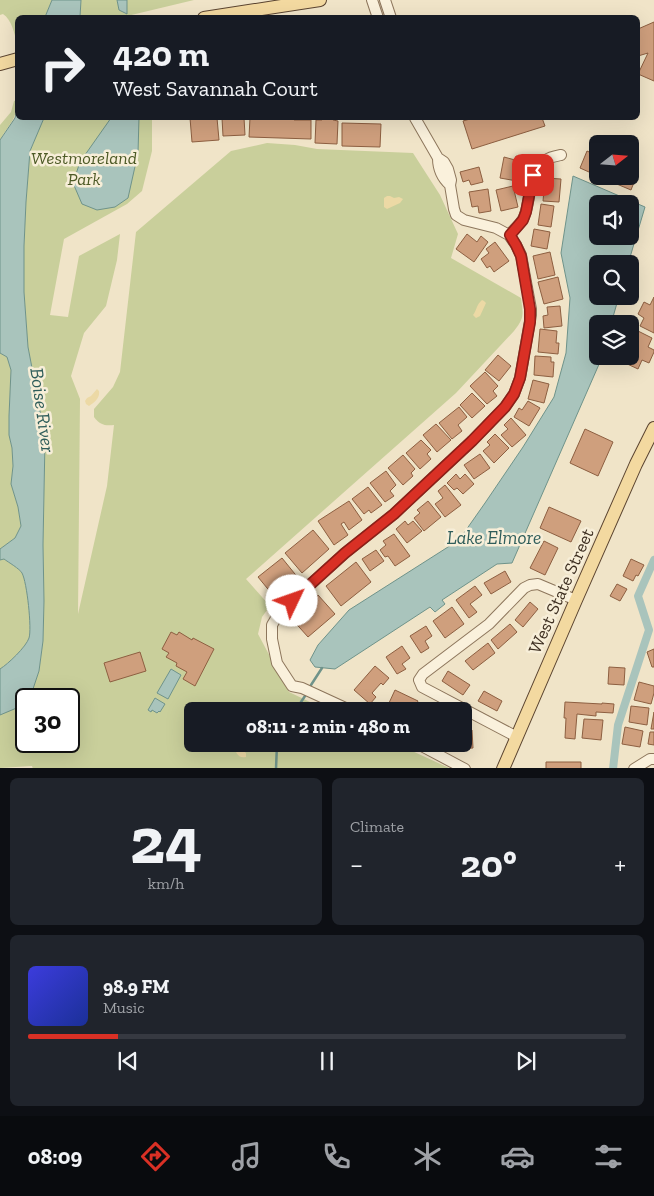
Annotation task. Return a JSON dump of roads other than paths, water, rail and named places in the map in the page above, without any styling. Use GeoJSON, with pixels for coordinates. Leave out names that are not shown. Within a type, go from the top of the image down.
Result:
{"type":"FeatureCollection","features":[{"type":"Feature","properties":{"kind":"main road"},"geometry":{"type":"LineString","coordinates":[[223,15],[320,0]]}},
{"type":"Feature","properties":{"kind":"main road"},"geometry":{"type":"LineString","coordinates":[[0,64],[15,60]]}},
{"type":"Feature","properties":{"kind":"main road","name":"West State Street"},"geometry":{"type":"LineString","coordinates":[[503,768],[636,464],[654,428]]}},
{"type":"Feature","properties":{"kind":"street"},"geometry":{"type":"LineString","coordinates":[[372,0],[377,15]]}},
{"type":"Feature","properties":{"kind":"street"},"geometry":{"type":"LineString","coordinates":[[386,0],[390,15]]}},
{"type":"Feature","properties":{"kind":"street"},"geometry":{"type":"LineString","coordinates":[[332,702],[302,688],[292,686],[277,663],[272,639],[272,625],[279,613],[345,553],[394,514],[472,441],[505,407],[514,394],[520,378],[530,322],[530,309],[521,256],[516,245],[510,235],[496,228],[464,220],[456,215],[448,169],[444,162],[438,158],[416,120]]}},
{"type":"Feature","properties":{"kind":"street"},"geometry":{"type":"LineString","coordinates":[[510,235],[523,220],[533,175],[538,167],[547,159],[561,155]]}},
{"type":"Feature","properties":{"kind":"street"},"geometry":{"type":"LineString","coordinates":[[516,736],[422,687],[419,680],[423,674],[489,624],[524,588],[538,584],[576,600]]}},
{"type":"Feature","properties":{"kind":"street"},"geometry":{"type":"LineString","coordinates":[[434,752],[465,768]]}},
{"type":"Feature","properties":{"kind":"street"},"geometry":{"type":"LineString","coordinates":[[634,768],[654,758]]}},
{"type":"Feature","properties":{"kind":"water"},"geometry":{"type":"Polygon","coordinates":[[[52,0],[81,0],[80,15],[46,15],[52,0]]]}},
{"type":"Feature","properties":{"kind":"water"},"geometry":{"type":"Polygon","coordinates":[[[117,0],[127,0],[127,14],[119,10],[117,0]]]}},
{"type":"Feature","properties":{"kind":"water"},"geometry":{"type":"Polygon","coordinates":[[[15,118],[15,120],[43,120],[30,151],[24,246],[24,292],[28,347],[45,440],[43,641],[39,671],[33,688],[15,688],[15,709],[0,715],[0,669],[21,650],[27,642],[30,633],[27,595],[22,573],[4,559],[0,560],[0,549],[15,538],[21,526],[11,484],[13,466],[9,435],[9,416],[11,370],[7,357],[0,353],[0,140],[15,118]]]}},
{"type":"Feature","properties":{"kind":"water"},"geometry":{"type":"Polygon","coordinates":[[[110,120],[139,120],[138,153],[128,198],[115,207],[97,210],[82,204],[73,183],[80,162],[110,120]]]}},
{"type":"Feature","properties":{"kind":"water","name":"Lake Elmore"},"geometry":{"type":"Polygon","coordinates":[[[573,176],[589,183],[589,185],[594,185],[617,195],[589,195],[589,245],[634,245],[631,255],[589,255],[589,305],[616,305],[614,315],[589,315],[589,365],[599,365],[512,563],[497,564],[442,600],[445,604],[435,612],[430,607],[335,669],[315,667],[310,660],[318,645],[349,610],[459,540],[485,503],[554,397],[566,353],[570,298],[561,253],[573,176]]]}},
{"type":"Feature","properties":{"kind":"water","name":"Lake Elmore"},"geometry":{"type":"Polygon","coordinates":[[[639,204],[645,207],[639,227],[639,204]]]}},
{"type":"Feature","properties":{"kind":"water"},"geometry":{"type":"Polygon","coordinates":[[[171,669],[181,675],[168,699],[157,693],[171,669]]]}},
{"type":"Feature","properties":{"kind":"water"},"geometry":{"type":"Polygon","coordinates":[[[155,698],[165,704],[160,712],[157,713],[148,710],[155,698]]]}},
{"type":"Feature","properties":{"kind":"waterway"},"geometry":{"type":"LineString","coordinates":[[613,768],[618,725],[649,630],[638,596],[654,560]]}},
{"type":"Feature","properties":{"kind":"waterway"},"geometry":{"type":"LineString","coordinates":[[311,685],[322,668]]}},
{"type":"Feature","properties":{"kind":"waterway"},"geometry":{"type":"LineString","coordinates":[[301,702],[305,696]]}},
{"type":"Feature","properties":{"kind":"waterway"},"geometry":{"type":"LineString","coordinates":[[276,768],[277,752]]}},
{"type":"Feature","properties":{"kind":"park label","name":"Westmoreland Park"},"geometry":{"type":"Point","coordinates":[84,168]}},
{"type":"Feature","properties":{"kind":"water label","name":"Boise River"},"geometry":{"type":"Point","coordinates":[43,410]}}]}
